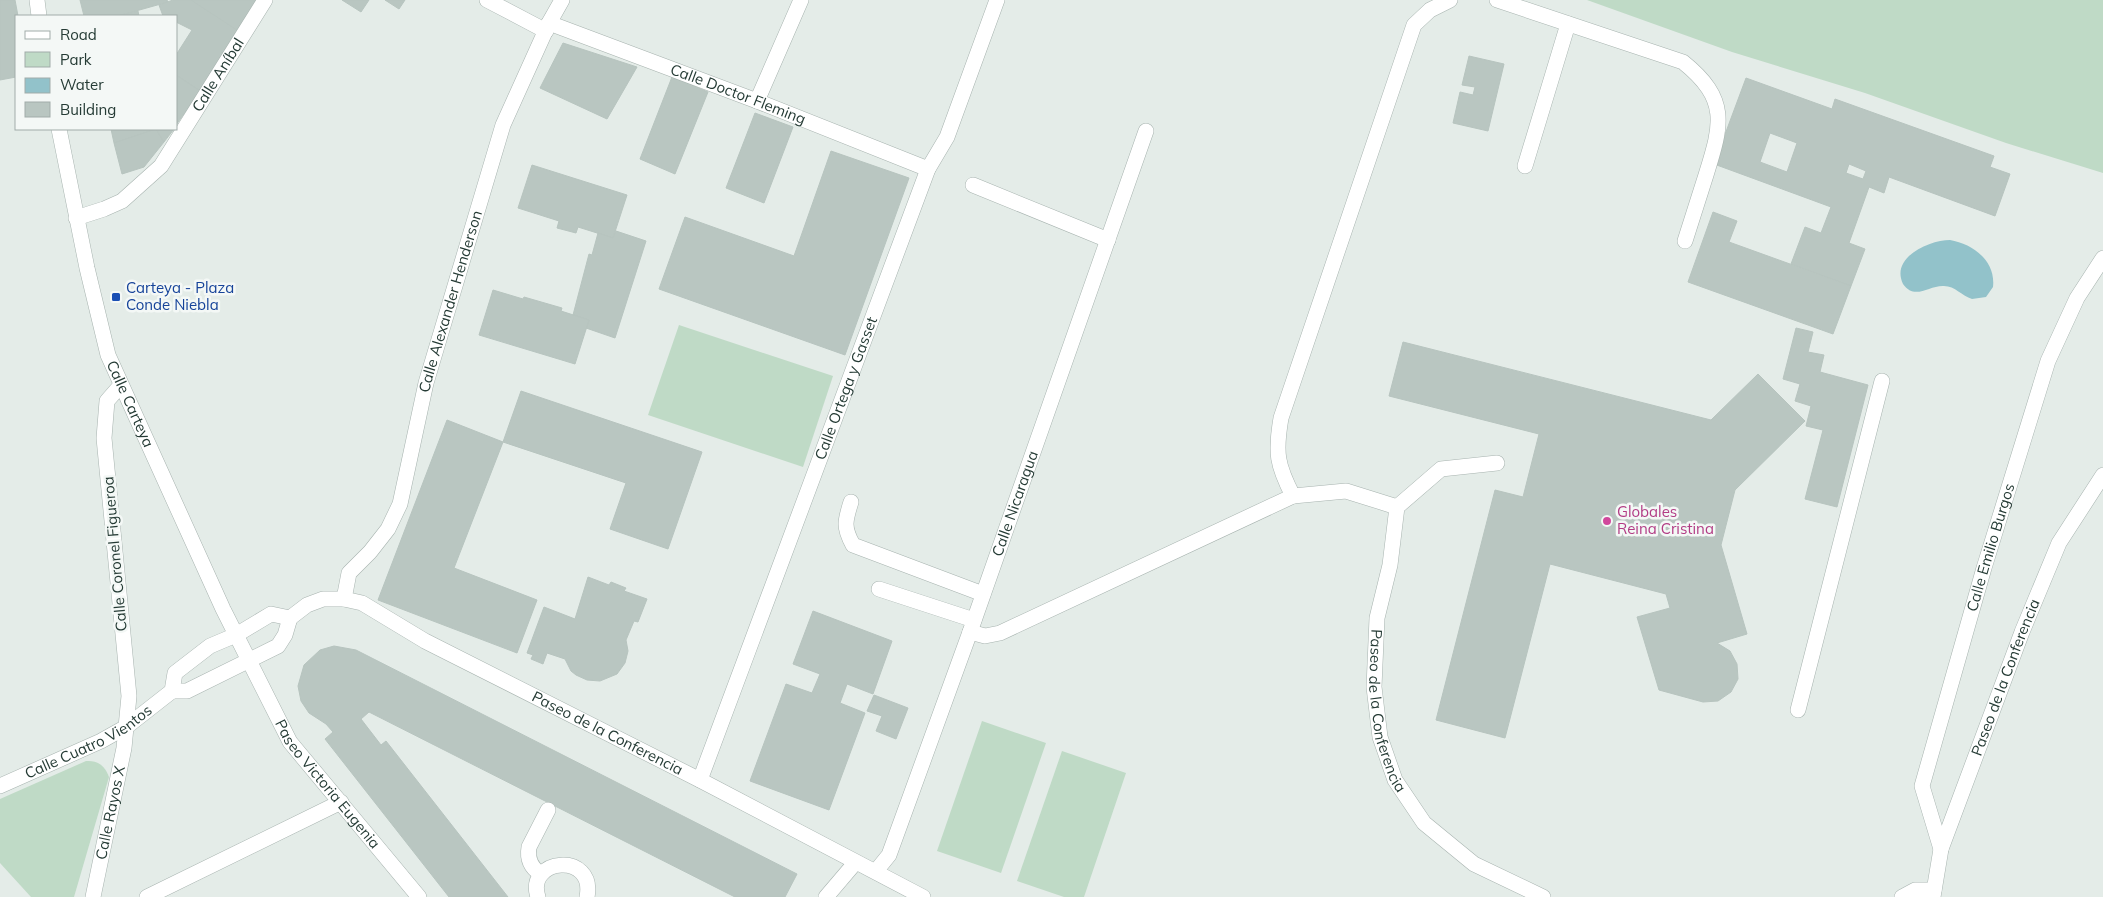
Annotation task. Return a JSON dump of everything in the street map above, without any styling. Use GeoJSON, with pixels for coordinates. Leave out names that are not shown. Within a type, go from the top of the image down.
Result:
{"type":"FeatureCollection","features":[{"type":"Feature","properties":{"kind":"street"},"geometry":{"type":"LineString","coordinates":[[37,0],[39,15]]}},
{"type":"Feature","properties":{"kind":"street","name":"Calle Aníbal"},"geometry":{"type":"LineString","coordinates":[[76,218],[122,202],[161,166],[265,0]]}},
{"type":"Feature","properties":{"kind":"street","name":"Calle Doctor Fleming"},"geometry":{"type":"LineString","coordinates":[[487,0],[547,27],[757,101],[928,168]]}},
{"type":"Feature","properties":{"kind":"street","name":"Calle Alexander Henderson"},"geometry":{"type":"LineString","coordinates":[[344,599],[349,573],[370,552],[388,529],[400,504],[426,383],[503,125],[547,27],[562,0]]}},
{"type":"Feature","properties":{"kind":"street"},"geometry":{"type":"LineString","coordinates":[[757,101],[801,0]]}},
{"type":"Feature","properties":{"kind":"street","name":"Calle Ortega y Gasset"},"geometry":{"type":"LineString","coordinates":[[700,780],[928,168],[946,137],[997,0]]}},
{"type":"Feature","properties":{"kind":"street"},"geometry":{"type":"LineString","coordinates":[[1293,496],[1281,472],[1276,445],[1281,418],[1414,25],[1430,10],[1450,0]]}},
{"type":"Feature","properties":{"kind":"street"},"geometry":{"type":"LineString","coordinates":[[1497,0],[1683,62],[1700,75],[1712,93],[1718,114],[1718,135],[1685,241]]}},
{"type":"Feature","properties":{"kind":"street"},"geometry":{"type":"LineString","coordinates":[[1525,166],[1568,24]]}},
{"type":"Feature","properties":{"kind":"street","name":"Calle Carteya"},"geometry":{"type":"LineString","coordinates":[[59,130],[76,218],[108,355],[250,662]]}},
{"type":"Feature","properties":{"kind":"street","name":"Calle Nicaragua"},"geometry":{"type":"LineString","coordinates":[[876,871],[889,855],[972,626],[1146,131]]}},
{"type":"Feature","properties":{"kind":"street"},"geometry":{"type":"LineString","coordinates":[[973,185],[1108,240]]}},
{"type":"Feature","properties":{"kind":"street","name":"Calle Emilio Burgos"},"geometry":{"type":"LineString","coordinates":[[1941,849],[1922,786],[1984,568],[2048,361],[2077,298],[2103,258]]}},
{"type":"Feature","properties":{"kind":"street"},"geometry":{"type":"LineString","coordinates":[[1798,710],[1882,380]]}},
{"type":"Feature","properties":{"kind":"street","name":"Calle Coronel Figueroa"},"geometry":{"type":"LineString","coordinates":[[121,385],[108,402],[104,438],[129,696],[126,727]]}},
{"type":"Feature","properties":{"kind":"street"},"geometry":{"type":"LineString","coordinates":[[880,589],[972,626],[985,636],[1000,633],[1293,496],[1346,492],[1397,507],[1441,470],[1497,463]]}},
{"type":"Feature","properties":{"kind":"street","name":"Paseo de la Conferencia"},"geometry":{"type":"LineString","coordinates":[[1902,897],[1915,890],[1933,893],[1941,849],[2018,642],[2059,543],[2103,476]]}},
{"type":"Feature","properties":{"kind":"street"},"geometry":{"type":"LineString","coordinates":[[851,502],[846,520],[846,533],[853,545],[983,594]]}},
{"type":"Feature","properties":{"kind":"street","name":"Paseo de la Conferencia"},"geometry":{"type":"LineString","coordinates":[[1397,507],[1390,565],[1377,618],[1374,687],[1380,738],[1395,780],[1424,823],[1474,864],[1543,897]]}},
{"type":"Feature","properties":{"kind":"street","name":"Paseo de la Conferencia"},"geometry":{"type":"LineString","coordinates":[[290,618],[307,605],[323,599],[344,599],[362,604],[425,641],[700,780],[855,863],[876,871],[924,897]]}},
{"type":"Feature","properties":{"kind":"street"},"geometry":{"type":"LineString","coordinates":[[172,691],[175,673],[210,646],[236,635],[270,614],[290,618]]}},
{"type":"Feature","properties":{"kind":"street","name":"Calle Cuatro Vientos"},"geometry":{"type":"LineString","coordinates":[[0,786],[101,741],[126,727],[172,691],[187,691],[250,662],[278,646],[285,635],[290,618]]}},
{"type":"Feature","properties":{"kind":"street","name":"Paseo Victoria Eugenia"},"geometry":{"type":"LineString","coordinates":[[250,662],[290,742],[419,897]]}},
{"type":"Feature","properties":{"kind":"street","name":"Calle Rayos X"},"geometry":{"type":"LineString","coordinates":[[93,897],[124,748],[126,727]]}},
{"type":"Feature","properties":{"kind":"street"},"geometry":{"type":"LineString","coordinates":[[146,897],[341,802]]}},
{"type":"Feature","properties":{"kind":"street"},"geometry":{"type":"LineString","coordinates":[[542,874],[532,866],[528,854],[529,847],[548,810]]}},
{"type":"Feature","properties":{"kind":"street"},"geometry":{"type":"LineString","coordinates":[[826,897],[855,863]]}},
{"type":"Feature","properties":{"kind":"street"},"geometry":{"type":"LineString","coordinates":[[538,897],[537,884],[542,874],[549,867],[558,864],[569,865],[578,869],[584,876],[588,886],[587,897]]}},
{"type":"Feature","properties":{"kind":"green space"},"geometry":{"type":"Polygon","coordinates":[[[1587,0],[2103,0],[2103,173],[2006,143],[1865,93],[1732,52],[1587,0]]]}},
{"type":"Feature","properties":{"kind":"green space"},"geometry":{"type":"Polygon","coordinates":[[[679,325],[833,376],[803,467],[648,415],[679,325]]]}},
{"type":"Feature","properties":{"kind":"green space"},"geometry":{"type":"Polygon","coordinates":[[[982,721],[1046,743],[1001,873],[937,851],[982,721]]]}},
{"type":"Feature","properties":{"kind":"green space"},"geometry":{"type":"Polygon","coordinates":[[[1062,751],[1126,773],[1084,897],[1064,897],[1017,881],[1062,751]]]}},
{"type":"Feature","properties":{"kind":"green space"},"geometry":{"type":"Polygon","coordinates":[[[86,761],[100,764],[109,777],[74,897],[31,897],[0,863],[0,799],[86,761]]]}},
{"type":"Feature","properties":{"kind":"water"},"geometry":{"type":"Polygon","coordinates":[[[1950,240],[1967,245],[1987,262],[1991,269],[1993,287],[1986,297],[1972,299],[1948,286],[1938,286],[1917,292],[1908,289],[1903,284],[1900,274],[1907,258],[1914,252],[1932,243],[1950,240]]]}},
{"type":"Feature","properties":{"kind":"building"},"geometry":{"type":"Polygon","coordinates":[[[0,0],[15,0],[18,15],[15,15],[15,77],[0,80],[0,0]]]}},
{"type":"Feature","properties":{"kind":"building"},"geometry":{"type":"Polygon","coordinates":[[[80,0],[167,0],[168,2],[122,15],[84,15],[80,0]]]}},
{"type":"Feature","properties":{"kind":"building"},"geometry":{"type":"Polygon","coordinates":[[[173,0],[191,0],[237,30],[200,91],[178,76],[178,52],[192,30],[178,23],[178,15],[163,15],[159,5],[173,0]]]}},
{"type":"Feature","properties":{"kind":"building"},"geometry":{"type":"Polygon","coordinates":[[[191,0],[258,0],[237,30],[191,0]]]}},
{"type":"Feature","properties":{"kind":"building"},"geometry":{"type":"Polygon","coordinates":[[[342,0],[369,0],[361,12],[342,0]]]}},
{"type":"Feature","properties":{"kind":"building"},"geometry":{"type":"Polygon","coordinates":[[[385,0],[405,0],[399,9],[385,0]]]}},
{"type":"Feature","properties":{"kind":"building"},"geometry":{"type":"Polygon","coordinates":[[[138,11],[139,15],[122,15],[138,11]]]}},
{"type":"Feature","properties":{"kind":"building"},"geometry":{"type":"Polygon","coordinates":[[[563,43],[637,67],[607,119],[540,88],[563,43]]]}},
{"type":"Feature","properties":{"kind":"building"},"geometry":{"type":"Polygon","coordinates":[[[1469,56],[1504,64],[1488,131],[1453,123],[1460,92],[1473,95],[1475,87],[1462,85],[1469,56]]]}},
{"type":"Feature","properties":{"kind":"building"},"geometry":{"type":"Polygon","coordinates":[[[178,76],[200,91],[178,122],[178,76]]]}},
{"type":"Feature","properties":{"kind":"building"},"geometry":{"type":"Polygon","coordinates":[[[672,77],[708,92],[675,174],[640,159],[672,77]]]}},
{"type":"Feature","properties":{"kind":"building"},"geometry":{"type":"Polygon","coordinates":[[[1746,78],[1832,109],[1835,99],[1994,156],[1990,167],[2010,174],[1995,216],[1889,177],[1884,193],[1869,187],[1849,243],[1865,249],[1851,286],[1791,264],[1805,227],[1821,233],[1831,207],[1714,164],[1746,78]],[[1770,133],[1760,162],[1787,172],[1797,143],[1770,133]],[[1849,164],[1846,173],[1863,179],[1866,171],[1849,164]]]}},
{"type":"Feature","properties":{"kind":"building"},"geometry":{"type":"Polygon","coordinates":[[[755,113],[793,127],[764,203],[726,188],[755,113]]]}},
{"type":"Feature","properties":{"kind":"building"},"geometry":{"type":"Polygon","coordinates":[[[111,130],[153,130],[114,143],[111,130]]]}},
{"type":"Feature","properties":{"kind":"building"},"geometry":{"type":"Polygon","coordinates":[[[153,130],[157,130],[164,142],[144,167],[122,174],[114,143],[153,130]]]}},
{"type":"Feature","properties":{"kind":"building"},"geometry":{"type":"Polygon","coordinates":[[[157,130],[173,130],[164,142],[157,130]]]}},
{"type":"Feature","properties":{"kind":"building"},"geometry":{"type":"Polygon","coordinates":[[[831,151],[909,178],[845,355],[659,289],[685,217],[794,256],[831,151]]]}},
{"type":"Feature","properties":{"kind":"building"},"geometry":{"type":"Polygon","coordinates":[[[532,165],[627,195],[613,238],[578,227],[576,233],[557,228],[559,221],[518,208],[532,165]]]}},
{"type":"Feature","properties":{"kind":"building"},"geometry":{"type":"Polygon","coordinates":[[[1713,212],[1737,221],[1729,242],[1851,286],[1833,334],[1688,282],[1713,212]]]}},
{"type":"Feature","properties":{"kind":"building"},"geometry":{"type":"Polygon","coordinates":[[[616,231],[646,241],[615,338],[586,328],[589,320],[573,315],[589,254],[592,255],[598,233],[613,238],[616,231]]]}},
{"type":"Feature","properties":{"kind":"building"},"geometry":{"type":"Polygon","coordinates":[[[493,290],[562,308],[561,311],[589,320],[575,364],[479,335],[493,290]]]}},
{"type":"Feature","properties":{"kind":"building"},"geometry":{"type":"Polygon","coordinates":[[[1796,328],[1813,332],[1808,352],[1824,355],[1820,372],[1868,385],[1837,507],[1805,499],[1823,430],[1806,426],[1811,406],[1795,401],[1800,384],[1783,379],[1796,328]]]}},
{"type":"Feature","properties":{"kind":"building","name":"Globales Reina Cristina"},"geometry":{"type":"Polygon","coordinates":[[[1403,342],[1711,420],[1758,374],[1805,421],[1735,490],[1721,545],[1747,634],[1717,643],[1730,651],[1737,664],[1738,679],[1731,692],[1718,701],[1703,702],[1659,690],[1637,617],[1670,608],[1666,594],[1550,564],[1505,738],[1436,720],[1495,490],[1523,497],[1539,434],[1389,396],[1403,342]]]}},
{"type":"Feature","properties":{"kind":"building"},"geometry":{"type":"Polygon","coordinates":[[[521,391],[702,452],[668,549],[610,529],[626,483],[503,442],[521,391]]]}},
{"type":"Feature","properties":{"kind":"building"},"geometry":{"type":"Polygon","coordinates":[[[447,420],[503,442],[454,568],[537,600],[517,653],[378,600],[447,420]]]}},
{"type":"Feature","properties":{"kind":"building"},"geometry":{"type":"Polygon","coordinates":[[[588,577],[609,585],[611,582],[626,588],[624,591],[647,599],[638,622],[634,621],[626,640],[628,651],[625,663],[617,674],[600,681],[587,680],[576,675],[571,671],[565,659],[547,653],[543,664],[531,659],[533,655],[527,653],[544,607],[575,619],[588,577]]]}},
{"type":"Feature","properties":{"kind":"building"},"geometry":{"type":"Polygon","coordinates":[[[813,611],[892,641],[873,694],[847,684],[840,703],[865,713],[829,810],[750,781],[786,684],[812,693],[820,674],[793,664],[813,611]]]}},
{"type":"Feature","properties":{"kind":"building"},"geometry":{"type":"Polygon","coordinates":[[[334,646],[356,650],[797,874],[785,897],[735,897],[369,712],[361,719],[381,745],[386,741],[508,897],[449,897],[325,739],[333,732],[326,724],[309,713],[301,701],[298,686],[304,665],[320,650],[334,646]]]}},
{"type":"Feature","properties":{"kind":"building"},"geometry":{"type":"Polygon","coordinates":[[[874,695],[908,708],[896,739],[876,731],[882,716],[867,711],[874,695]]]}},
{"type":"Feature","properties":{"kind":"place","name":"Carteya - Plaza Conde Niebla"},"geometry":{"type":"Point","coordinates":[116,297]}},
{"type":"Feature","properties":{"kind":"place","name":"Globales Reina Cristina"},"geometry":{"type":"Point","coordinates":[1607,521]}}]}
